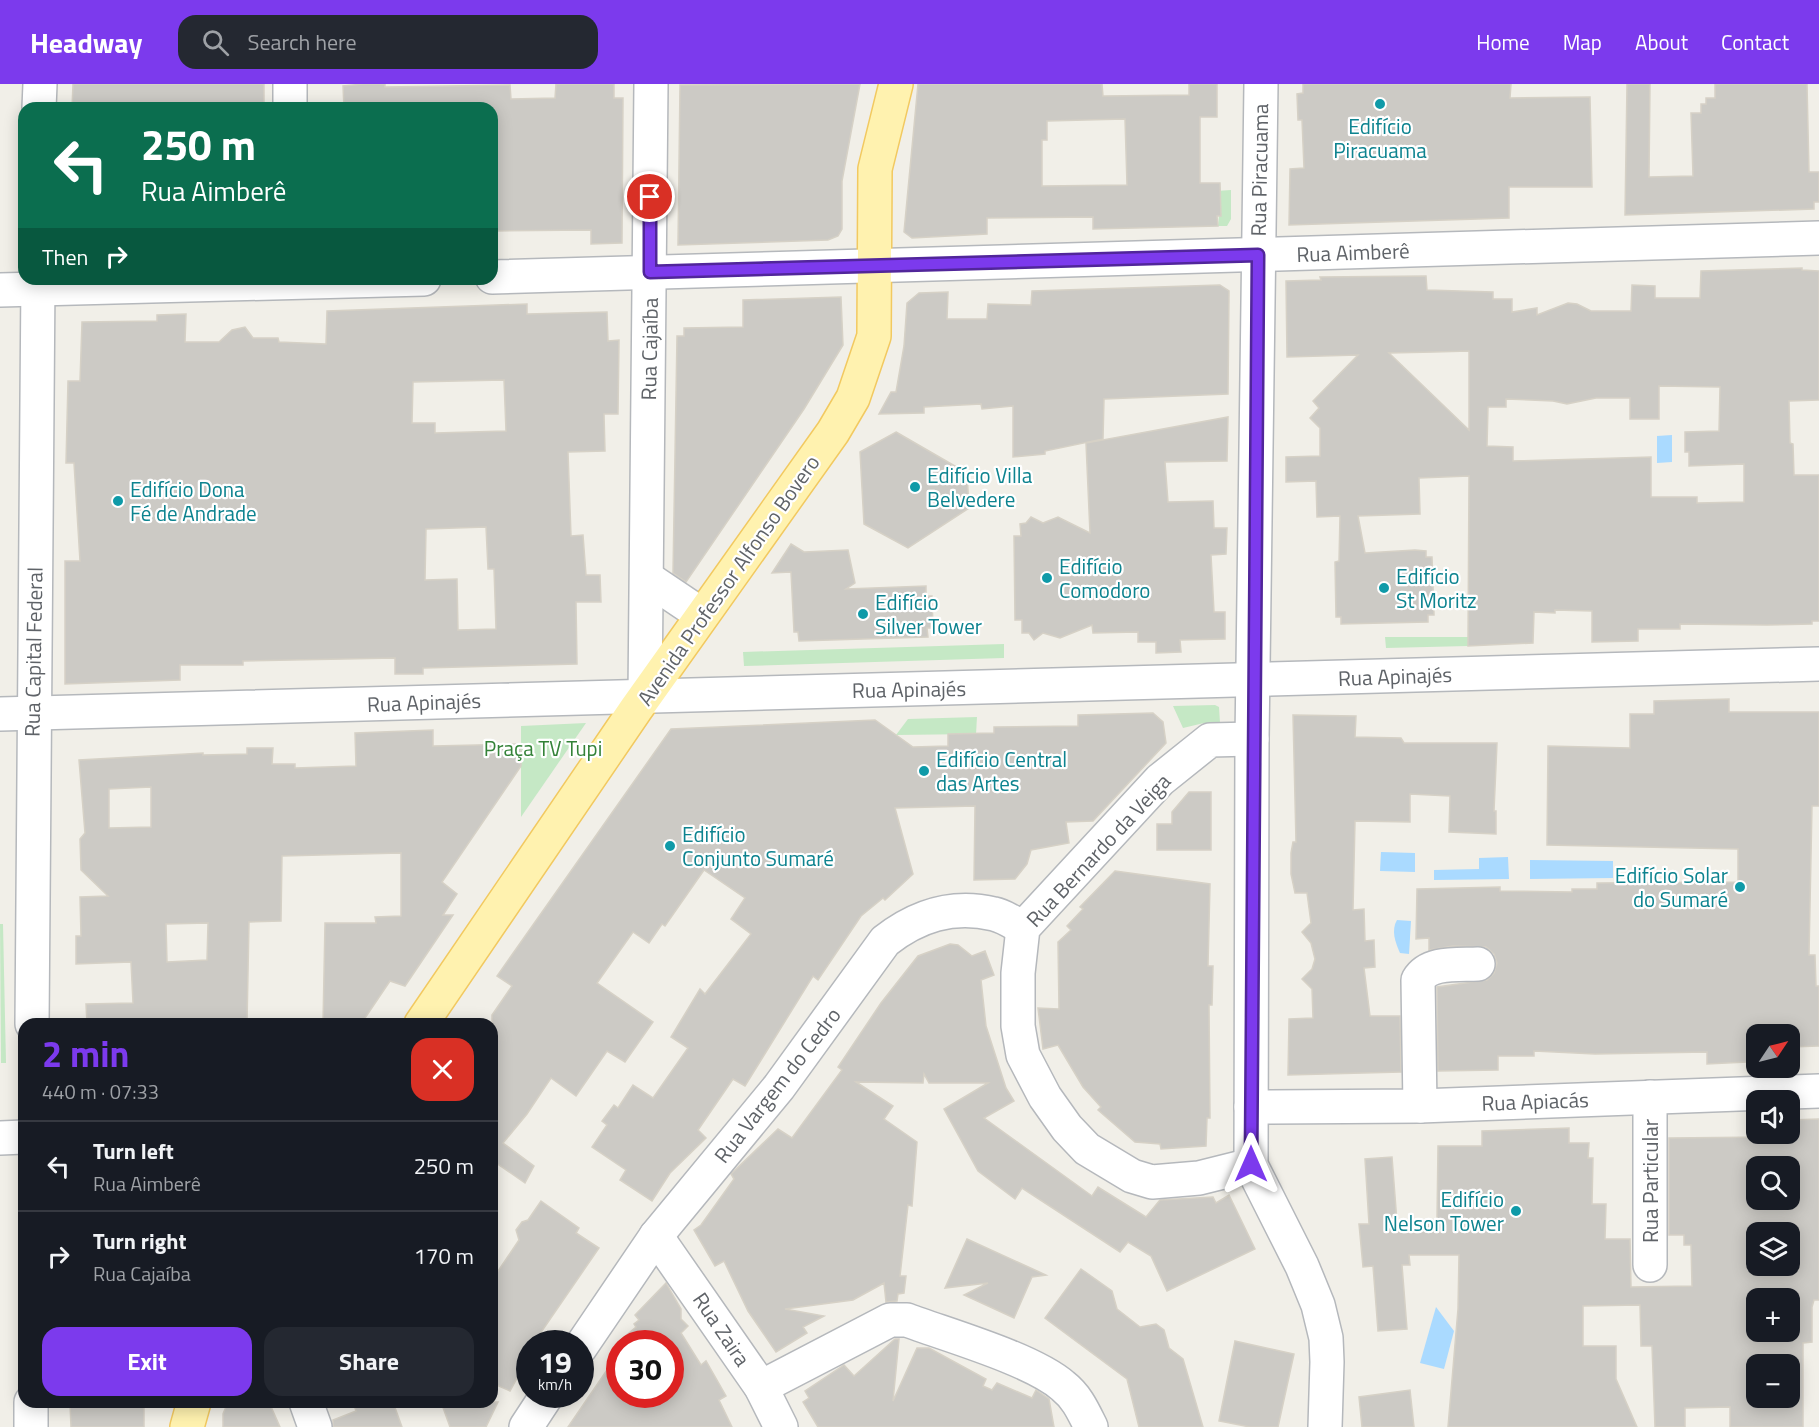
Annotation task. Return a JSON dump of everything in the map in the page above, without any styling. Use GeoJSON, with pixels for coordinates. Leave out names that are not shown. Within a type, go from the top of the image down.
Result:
{"type":"FeatureCollection","features":[{"type":"Feature","properties":{"kind":"main road","name":"Avenida Professor Alfonso Bovero"},"geometry":{"type":"LineString","coordinates":[[425,1018],[645,696],[833,432],[853,398],[874,336],[875,169],[896,84]]}},
{"type":"Feature","properties":{"kind":"main road"},"geometry":{"type":"LineString","coordinates":[[187,1427],[192,1408]]}},
{"type":"Feature","properties":{"kind":"street"},"geometry":{"type":"LineString","coordinates":[[39,102],[40,84]]}},
{"type":"Feature","properties":{"kind":"street"},"geometry":{"type":"LineString","coordinates":[[290,84],[290,102]]}},
{"type":"Feature","properties":{"kind":"street","name":"Rua Cajaíba"},"geometry":{"type":"LineString","coordinates":[[645,696],[651,84]]}},
{"type":"Feature","properties":{"kind":"street","name":"Rua Piracuama"},"geometry":{"type":"LineString","coordinates":[[1261,84],[1255,680],[1252,739],[1251,1164],[1302,1266],[1318,1305],[1326,1338],[1324,1427]]}},
{"type":"Feature","properties":{"kind":"street","name":"Rua Aimberê"},"geometry":{"type":"LineString","coordinates":[[498,277],[1819,238]]}},
{"type":"Feature","properties":{"kind":"street"},"geometry":{"type":"LineString","coordinates":[[0,290],[31,285]]}},
{"type":"Feature","properties":{"kind":"street","name":"Rua Capital Federal"},"geometry":{"type":"LineString","coordinates":[[32,1018],[32,713],[37,285]]}},
{"type":"Feature","properties":{"kind":"street"},"geometry":{"type":"LineString","coordinates":[[646,578],[702,615]]}},
{"type":"Feature","properties":{"kind":"street","name":"Rua Apinajés"},"geometry":{"type":"LineString","coordinates":[[0,714],[1819,664]]}},
{"type":"Feature","properties":{"kind":"street","name":"Rua Bernardo da Veiga"},"geometry":{"type":"LineString","coordinates":[[1251,1164],[1199,1178],[1152,1182],[1132,1176],[1105,1162],[1066,1128],[1032,1074],[1019,1041],[1018,973],[1023,928],[1160,780],[1209,740],[1252,739]]}},
{"type":"Feature","properties":{"kind":"street","name":"Rua Vargem do Cedro"},"geometry":{"type":"LineString","coordinates":[[592,1330],[656,1236],[794,1068],[885,941],[906,924],[929,915],[974,911],[996,914],[1023,928]]}},
{"type":"Feature","properties":{"kind":"street"},"geometry":{"type":"LineString","coordinates":[[1420,1106],[1418,980],[1422,974],[1434,967],[1478,964]]}},
{"type":"Feature","properties":{"kind":"street","name":"Rua Apiacás"},"geometry":{"type":"LineString","coordinates":[[1251,1107],[1420,1106],[1819,1091]]}},
{"type":"Feature","properties":{"kind":"street","name":"Rua Particular"},"geometry":{"type":"LineString","coordinates":[[1650,1097],[1650,1265]]}},
{"type":"Feature","properties":{"kind":"street"},"geometry":{"type":"LineString","coordinates":[[0,1138],[18,1137]]}},
{"type":"Feature","properties":{"kind":"street","name":"Rua Zaira"},"geometry":{"type":"LineString","coordinates":[[656,1236],[761,1388],[781,1427]]}},
{"type":"Feature","properties":{"kind":"street"},"geometry":{"type":"LineString","coordinates":[[761,1388],[890,1320],[907,1320],[1025,1364],[1062,1384],[1079,1402],[1091,1427]]}},
{"type":"Feature","properties":{"kind":"street"},"geometry":{"type":"LineString","coordinates":[[31,1408],[31,1427]]}},
{"type":"Feature","properties":{"kind":"street"},"geometry":{"type":"LineString","coordinates":[[308,1408],[315,1427]]}},
{"type":"Feature","properties":{"kind":"street"},"geometry":{"type":"LineString","coordinates":[[526,1427],[538,1408]]}},
{"type":"Feature","properties":{"kind":"green space"},"geometry":{"type":"Polygon","coordinates":[[[1231,190],[1231,219],[1227,226],[1218,226],[1220,205],[1216,191],[1231,190]]]}},
{"type":"Feature","properties":{"kind":"green space"},"geometry":{"type":"Polygon","coordinates":[[[1385,637],[1468,637],[1468,646],[1386,648],[1385,637]]]}},
{"type":"Feature","properties":{"kind":"green space"},"geometry":{"type":"Polygon","coordinates":[[[1004,644],[1004,658],[744,666],[743,652],[1004,644]]]}},
{"type":"Feature","properties":{"kind":"green space"},"geometry":{"type":"Polygon","coordinates":[[[1215,705],[1219,707],[1220,723],[1204,723],[1183,728],[1173,706],[1215,705]]]}},
{"type":"Feature","properties":{"kind":"green space"},"geometry":{"type":"Polygon","coordinates":[[[977,717],[976,734],[896,735],[908,719],[977,717]]]}},
{"type":"Feature","properties":{"kind":"green space","name":"Praça TV Tupi"},"geometry":{"type":"Polygon","coordinates":[[[586,723],[521,817],[521,726],[586,723]]]}},
{"type":"Feature","properties":{"kind":"green space"},"geometry":{"type":"Polygon","coordinates":[[[0,924],[3,924],[6,1063],[1,1063],[0,924]]]}},
{"type":"Feature","properties":{"kind":"water"},"geometry":{"type":"Polygon","coordinates":[[[1672,435],[1672,462],[1657,463],[1657,436],[1672,435]]]}},
{"type":"Feature","properties":{"kind":"water"},"geometry":{"type":"Polygon","coordinates":[[[1381,852],[1415,853],[1415,872],[1380,871],[1381,852]]]}},
{"type":"Feature","properties":{"kind":"water"},"geometry":{"type":"Polygon","coordinates":[[[1508,857],[1509,879],[1434,880],[1434,870],[1479,869],[1479,858],[1508,857]]]}},
{"type":"Feature","properties":{"kind":"water"},"geometry":{"type":"Polygon","coordinates":[[[1530,860],[1613,861],[1613,878],[1530,879],[1530,860]]]}},
{"type":"Feature","properties":{"kind":"water"},"geometry":{"type":"Polygon","coordinates":[[[1397,920],[1411,921],[1409,954],[1400,953],[1397,945],[1394,932],[1397,920]]]}},
{"type":"Feature","properties":{"kind":"water"},"geometry":{"type":"Polygon","coordinates":[[[1436,1307],[1454,1331],[1444,1369],[1420,1363],[1436,1307]]]}},
{"type":"Feature","properties":{"kind":"building"},"geometry":{"type":"Polygon","coordinates":[[[73,84],[264,84],[264,102],[72,102],[73,84]]]}},
{"type":"Feature","properties":{"kind":"building"},"geometry":{"type":"Polygon","coordinates":[[[363,84],[385,84],[385,87],[510,85],[511,99],[555,98],[556,84],[614,84],[614,98],[623,98],[622,243],[591,244],[591,230],[498,231],[498,102],[344,102],[343,86],[363,84]]]}},
{"type":"Feature","properties":{"kind":"building"},"geometry":{"type":"Polygon","coordinates":[[[860,84],[842,181],[842,229],[838,236],[828,240],[678,245],[680,85],[860,84]]]}},
{"type":"Feature","properties":{"kind":"building"},"geometry":{"type":"Polygon","coordinates":[[[918,84],[1102,84],[1103,96],[1189,95],[1189,84],[1217,84],[1217,117],[1200,117],[1200,183],[1220,183],[1221,216],[1217,216],[1218,226],[1093,229],[1093,217],[987,218],[987,234],[912,238],[904,232],[918,84]],[[1125,119],[1047,121],[1047,140],[1042,140],[1042,186],[1127,185],[1125,119]]]}},
{"type":"Feature","properties":{"kind":"building"},"geometry":{"type":"Polygon","coordinates":[[[1303,84],[1511,84],[1510,98],[1590,97],[1592,187],[1509,187],[1509,218],[1289,225],[1290,169],[1304,168],[1302,120],[1298,120],[1297,94],[1303,93],[1303,84]]]}},
{"type":"Feature","properties":{"kind":"building"},"geometry":{"type":"Polygon","coordinates":[[[1627,84],[1650,84],[1649,177],[1693,176],[1691,113],[1701,113],[1701,104],[1706,104],[1706,98],[1715,98],[1715,84],[1807,84],[1809,172],[1819,172],[1819,202],[1814,202],[1814,209],[1625,215],[1627,84]]]}},
{"type":"Feature","properties":{"kind":"building"},"geometry":{"type":"Polygon","coordinates":[[[1802,268],[1802,270],[1819,271],[1819,400],[1789,401],[1790,443],[1793,444],[1794,475],[1819,475],[1819,621],[1812,621],[1812,624],[1767,625],[1680,624],[1680,629],[1638,629],[1638,641],[1592,642],[1592,611],[1555,610],[1555,613],[1534,612],[1533,643],[1468,646],[1469,476],[1419,478],[1420,514],[1358,516],[1365,553],[1415,550],[1426,551],[1426,557],[1432,557],[1434,615],[1428,615],[1428,622],[1341,624],[1341,617],[1336,617],[1335,562],[1339,561],[1340,516],[1317,517],[1316,481],[1286,482],[1286,457],[1320,456],[1320,428],[1310,418],[1319,408],[1313,401],[1358,355],[1287,357],[1286,281],[1321,280],[1320,277],[1426,276],[1427,290],[1493,292],[1493,299],[1512,299],[1512,312],[1537,308],[1537,315],[1568,303],[1577,304],[1591,311],[1631,311],[1632,285],[1655,286],[1655,298],[1700,298],[1701,271],[1802,268]],[[1469,351],[1434,352],[1389,353],[1469,430],[1469,351]],[[1659,386],[1659,419],[1630,419],[1630,398],[1596,398],[1567,404],[1553,401],[1506,399],[1506,407],[1488,407],[1487,446],[1513,447],[1513,461],[1651,457],[1651,497],[1697,497],[1697,503],[1744,502],[1744,464],[1689,466],[1689,452],[1685,452],[1685,432],[1719,431],[1720,387],[1659,386]]]}},
{"type":"Feature","properties":{"kind":"building"},"geometry":{"type":"Polygon","coordinates":[[[1220,285],[1229,291],[1228,394],[1104,399],[1103,439],[1045,451],[1045,454],[1013,457],[1013,406],[982,409],[981,404],[924,407],[924,413],[879,414],[891,392],[896,392],[904,346],[907,303],[919,293],[948,292],[947,319],[987,319],[988,304],[1031,305],[1032,291],[1220,285]]]}},
{"type":"Feature","properties":{"kind":"building"},"geometry":{"type":"Polygon","coordinates":[[[841,297],[843,345],[804,409],[686,582],[673,573],[677,336],[684,336],[684,328],[743,327],[743,300],[841,297]]]}},
{"type":"Feature","properties":{"kind":"building"},"geometry":{"type":"Polygon","coordinates":[[[527,304],[527,314],[607,312],[608,341],[619,340],[618,414],[604,414],[605,451],[568,452],[571,536],[583,535],[586,575],[600,575],[601,602],[576,602],[577,664],[423,668],[423,674],[395,674],[395,658],[243,661],[243,665],[180,665],[180,680],[65,684],[65,561],[80,561],[74,463],[66,463],[68,381],[80,381],[82,322],[157,321],[157,315],[186,314],[185,342],[219,342],[232,330],[245,327],[253,338],[278,338],[279,342],[326,344],[327,311],[527,304]],[[504,380],[413,382],[412,423],[435,423],[435,433],[506,431],[504,380]],[[486,527],[426,529],[425,580],[457,579],[458,630],[496,629],[494,569],[488,569],[486,527]]]}},
{"type":"Feature","properties":{"kind":"building"},"geometry":{"type":"Polygon","coordinates":[[[1228,417],[1227,461],[1165,462],[1168,502],[1213,501],[1214,528],[1227,528],[1226,554],[1211,555],[1214,612],[1225,612],[1225,639],[1180,640],[1181,652],[1156,653],[1156,642],[1138,642],[1138,632],[1093,633],[1092,625],[1060,638],[1043,633],[1034,640],[1029,633],[1022,633],[1022,620],[1015,620],[1014,536],[1021,536],[1020,524],[1026,523],[1031,517],[1043,523],[1058,517],[1090,533],[1086,443],[1228,417]]]}},
{"type":"Feature","properties":{"kind":"building","name":"Edifício Villa Belvedere"},"geometry":{"type":"Polygon","coordinates":[[[896,432],[967,473],[969,508],[908,548],[864,524],[860,452],[896,432]]]}},
{"type":"Feature","properties":{"kind":"building","name":"Edifício Silver Tower"},"geometry":{"type":"Polygon","coordinates":[[[791,544],[804,552],[848,550],[855,583],[846,589],[926,586],[926,596],[932,596],[933,628],[927,628],[928,637],[799,641],[798,632],[794,632],[791,572],[772,573],[791,544]]]}},
{"type":"Feature","properties":{"kind":"building"},"geometry":{"type":"Polygon","coordinates":[[[1729,699],[1729,712],[1819,712],[1819,806],[1812,806],[1809,955],[1815,955],[1816,986],[1819,986],[1819,1046],[1800,1047],[1800,1024],[1746,1024],[1746,1062],[1707,1064],[1707,1052],[1595,1054],[1534,1051],[1534,1056],[1498,1056],[1498,1070],[1438,1071],[1437,987],[1487,980],[1494,973],[1497,963],[1494,954],[1486,947],[1453,946],[1429,950],[1429,938],[1416,939],[1417,889],[1500,887],[1500,891],[1572,892],[1572,889],[1597,889],[1597,883],[1738,882],[1738,849],[1547,845],[1548,746],[1630,748],[1630,714],[1654,714],[1654,701],[1729,699]]]}},
{"type":"Feature","properties":{"kind":"building"},"geometry":{"type":"Polygon","coordinates":[[[1153,713],[1163,722],[1166,743],[1093,821],[1066,822],[1069,843],[1031,850],[1027,864],[1015,879],[974,880],[975,806],[895,808],[913,874],[885,900],[883,898],[861,916],[818,980],[813,976],[745,1086],[733,1079],[698,1130],[706,1138],[670,1173],[652,1201],[620,1180],[626,1170],[592,1147],[607,1125],[602,1121],[614,1105],[618,1108],[633,1085],[653,1098],[688,1048],[671,1037],[700,989],[705,994],[751,934],[731,919],[745,898],[704,870],[665,926],[662,924],[649,943],[633,932],[597,983],[653,1022],[625,1062],[607,1051],[576,1096],[551,1078],[527,1114],[503,1143],[534,1166],[525,1183],[498,1164],[498,1018],[492,1018],[492,1015],[512,986],[497,976],[671,729],[875,720],[913,747],[948,746],[948,734],[994,733],[994,727],[1078,726],[1078,715],[1153,713]]]}},
{"type":"Feature","properties":{"kind":"building"},"geometry":{"type":"Polygon","coordinates":[[[1293,715],[1356,716],[1355,737],[1401,738],[1404,743],[1497,743],[1494,811],[1496,811],[1496,834],[1449,832],[1450,796],[1410,794],[1410,822],[1355,821],[1353,910],[1364,909],[1365,941],[1374,940],[1375,967],[1364,968],[1370,1016],[1400,1016],[1401,1072],[1288,1075],[1289,1019],[1313,1018],[1312,989],[1302,979],[1312,969],[1315,959],[1311,943],[1302,932],[1311,923],[1307,893],[1295,893],[1291,874],[1291,853],[1293,842],[1296,842],[1293,715]]]}},
{"type":"Feature","properties":{"kind":"building"},"geometry":{"type":"Polygon","coordinates":[[[433,730],[433,746],[521,744],[521,766],[442,882],[457,894],[443,915],[453,915],[405,986],[390,981],[365,1018],[323,1018],[325,923],[376,923],[375,917],[401,916],[401,853],[282,856],[281,921],[249,922],[247,1018],[87,1018],[86,1004],[133,1003],[131,962],[76,964],[76,936],[81,936],[80,897],[108,896],[81,870],[80,839],[85,833],[79,760],[203,753],[203,755],[247,754],[247,748],[273,748],[272,764],[295,764],[295,768],[356,766],[355,733],[433,730]],[[151,787],[109,789],[109,828],[151,827],[151,787]],[[208,923],[166,924],[167,962],[207,960],[208,923]]]}},
{"type":"Feature","properties":{"kind":"building"},"geometry":{"type":"Polygon","coordinates":[[[1189,792],[1211,792],[1211,850],[1157,850],[1157,824],[1172,824],[1172,812],[1189,792]]]}},
{"type":"Feature","properties":{"kind":"building"},"geometry":{"type":"Polygon","coordinates":[[[1115,871],[1210,884],[1208,966],[1213,966],[1212,1005],[1209,1005],[1210,1118],[1207,1118],[1206,1146],[1161,1149],[1160,1144],[1135,1142],[1098,1110],[1101,1107],[1083,1087],[1058,1045],[1043,1049],[1038,1008],[1059,1009],[1058,942],[1071,930],[1067,926],[1083,909],[1080,907],[1115,871]]]}},
{"type":"Feature","properties":{"kind":"building"},"geometry":{"type":"Polygon","coordinates":[[[950,944],[958,945],[972,956],[985,951],[994,975],[981,980],[986,1026],[1006,1088],[1014,1101],[984,1118],[1092,1196],[1098,1187],[1146,1217],[1160,1200],[1213,1197],[1216,1203],[1229,1195],[1255,1249],[1167,1291],[1151,1256],[1128,1242],[1120,1252],[1022,1188],[1015,1199],[978,1171],[944,1109],[988,1083],[929,1083],[924,1074],[923,1083],[856,1082],[893,1106],[884,1119],[917,1142],[912,1206],[908,1205],[900,1276],[906,1276],[904,1293],[898,1294],[897,1301],[886,1302],[884,1283],[853,1300],[785,1309],[824,1316],[803,1327],[807,1333],[776,1352],[748,1311],[724,1261],[715,1266],[694,1230],[701,1225],[734,1179],[731,1174],[778,1129],[792,1138],[842,1070],[838,1067],[881,1003],[918,956],[950,944]]]}},
{"type":"Feature","properties":{"kind":"building"},"geometry":{"type":"Polygon","coordinates":[[[1819,1119],[1819,1300],[1814,1300],[1812,1307],[1812,1342],[1803,1343],[1803,1427],[1730,1427],[1730,1407],[1685,1408],[1685,1427],[1655,1427],[1652,1346],[1641,1346],[1640,1305],[1583,1306],[1583,1346],[1616,1346],[1616,1379],[1637,1427],[1448,1427],[1458,1309],[1459,1255],[1409,1255],[1410,1265],[1402,1265],[1407,1329],[1378,1331],[1373,1266],[1363,1267],[1359,1224],[1369,1224],[1365,1159],[1392,1157],[1397,1222],[1437,1220],[1438,1146],[1482,1146],[1482,1131],[1569,1128],[1569,1143],[1589,1143],[1588,1158],[1593,1158],[1592,1204],[1606,1204],[1605,1239],[1630,1239],[1631,1287],[1692,1286],[1691,1245],[1684,1245],[1684,1235],[1669,1235],[1669,1138],[1746,1137],[1746,1144],[1800,1144],[1800,1120],[1819,1119]]]}},
{"type":"Feature","properties":{"kind":"building"},"geometry":{"type":"Polygon","coordinates":[[[541,1201],[579,1228],[576,1233],[599,1248],[543,1330],[516,1330],[516,1380],[510,1391],[498,1386],[498,1271],[519,1240],[516,1230],[522,1222],[528,1220],[541,1201]]]}},
{"type":"Feature","properties":{"kind":"building"},"geometry":{"type":"Polygon","coordinates":[[[967,1239],[1046,1275],[1032,1277],[1014,1318],[964,1295],[988,1283],[945,1288],[967,1239]]]}},
{"type":"Feature","properties":{"kind":"building"},"geometry":{"type":"Polygon","coordinates":[[[1081,1269],[1112,1291],[1117,1309],[1140,1327],[1156,1324],[1164,1330],[1169,1348],[1183,1359],[1203,1427],[1139,1427],[1127,1379],[1045,1318],[1081,1269]]]}},
{"type":"Feature","properties":{"kind":"building"},"geometry":{"type":"Polygon","coordinates":[[[666,1283],[681,1309],[681,1319],[688,1326],[684,1330],[632,1330],[636,1327],[634,1324],[639,1320],[635,1315],[666,1283]]]}},
{"type":"Feature","properties":{"kind":"building"},"geometry":{"type":"Polygon","coordinates":[[[684,1338],[701,1365],[706,1361],[726,1396],[719,1400],[732,1427],[568,1427],[581,1408],[594,1408],[594,1389],[606,1371],[606,1408],[684,1408],[684,1338]]]}},
{"type":"Feature","properties":{"kind":"building"},"geometry":{"type":"Polygon","coordinates":[[[895,1339],[899,1339],[893,1401],[917,1348],[929,1348],[986,1379],[983,1386],[992,1390],[997,1383],[1032,1398],[1036,1390],[1049,1399],[1054,1427],[818,1427],[803,1402],[809,1398],[805,1391],[844,1365],[854,1376],[895,1339]]]}},
{"type":"Feature","properties":{"kind":"building"},"geometry":{"type":"Polygon","coordinates":[[[1235,1341],[1294,1354],[1278,1427],[1250,1427],[1219,1421],[1235,1341]]]}},
{"type":"Feature","properties":{"kind":"building"},"geometry":{"type":"Polygon","coordinates":[[[1410,1390],[1414,1427],[1362,1427],[1359,1397],[1410,1390]]]}},
{"type":"Feature","properties":{"kind":"building"},"geometry":{"type":"Polygon","coordinates":[[[70,1408],[144,1408],[144,1427],[71,1427],[70,1408]]]}},
{"type":"Feature","properties":{"kind":"building"},"geometry":{"type":"Polygon","coordinates":[[[226,1408],[272,1408],[280,1427],[223,1427],[226,1408]]]}},
{"type":"Feature","properties":{"kind":"building"},"geometry":{"type":"Polygon","coordinates":[[[355,1408],[395,1408],[402,1427],[333,1427],[333,1420],[356,1411],[355,1408]]]}},
{"type":"Feature","properties":{"kind":"building"},"geometry":{"type":"Polygon","coordinates":[[[443,1408],[495,1408],[486,1427],[450,1427],[443,1408]]]}},
{"type":"Feature","properties":{"kind":"place","name":"Edifício Piracuama"},"geometry":{"type":"Point","coordinates":[1380,104]}},
{"type":"Feature","properties":{"kind":"place","name":"Edifício Villa Belvedere"},"geometry":{"type":"Point","coordinates":[915,487]}},
{"type":"Feature","properties":{"kind":"place","name":"Edifício Dona Fé de Andrade"},"geometry":{"type":"Point","coordinates":[118,501]}},
{"type":"Feature","properties":{"kind":"place","name":"Edifício Comodoro"},"geometry":{"type":"Point","coordinates":[1047,578]}},
{"type":"Feature","properties":{"kind":"place","name":"Edifício St Moritz"},"geometry":{"type":"Point","coordinates":[1384,588]}},
{"type":"Feature","properties":{"kind":"place","name":"Edifício Silver Tower"},"geometry":{"type":"Point","coordinates":[863,614]}},
{"type":"Feature","properties":{"kind":"place","name":"Edifício Central das Artes"},"geometry":{"type":"Point","coordinates":[924,771]}},
{"type":"Feature","properties":{"kind":"place","name":"Edifício Conjunto Sumaré"},"geometry":{"type":"Point","coordinates":[670,846]}},
{"type":"Feature","properties":{"kind":"place","name":"Edifício Solar do Sumaré"},"geometry":{"type":"Point","coordinates":[1740,887]}},
{"type":"Feature","properties":{"kind":"place","name":"Edifício Nelson Tower"},"geometry":{"type":"Point","coordinates":[1516,1211]}},
{"type":"Feature","properties":{"kind":"route"},"geometry":{"type":"LineString","coordinates":[[650,197],[650,272],[1258,255],[1255,680],[1252,739],[1251,1164]]}}]}
